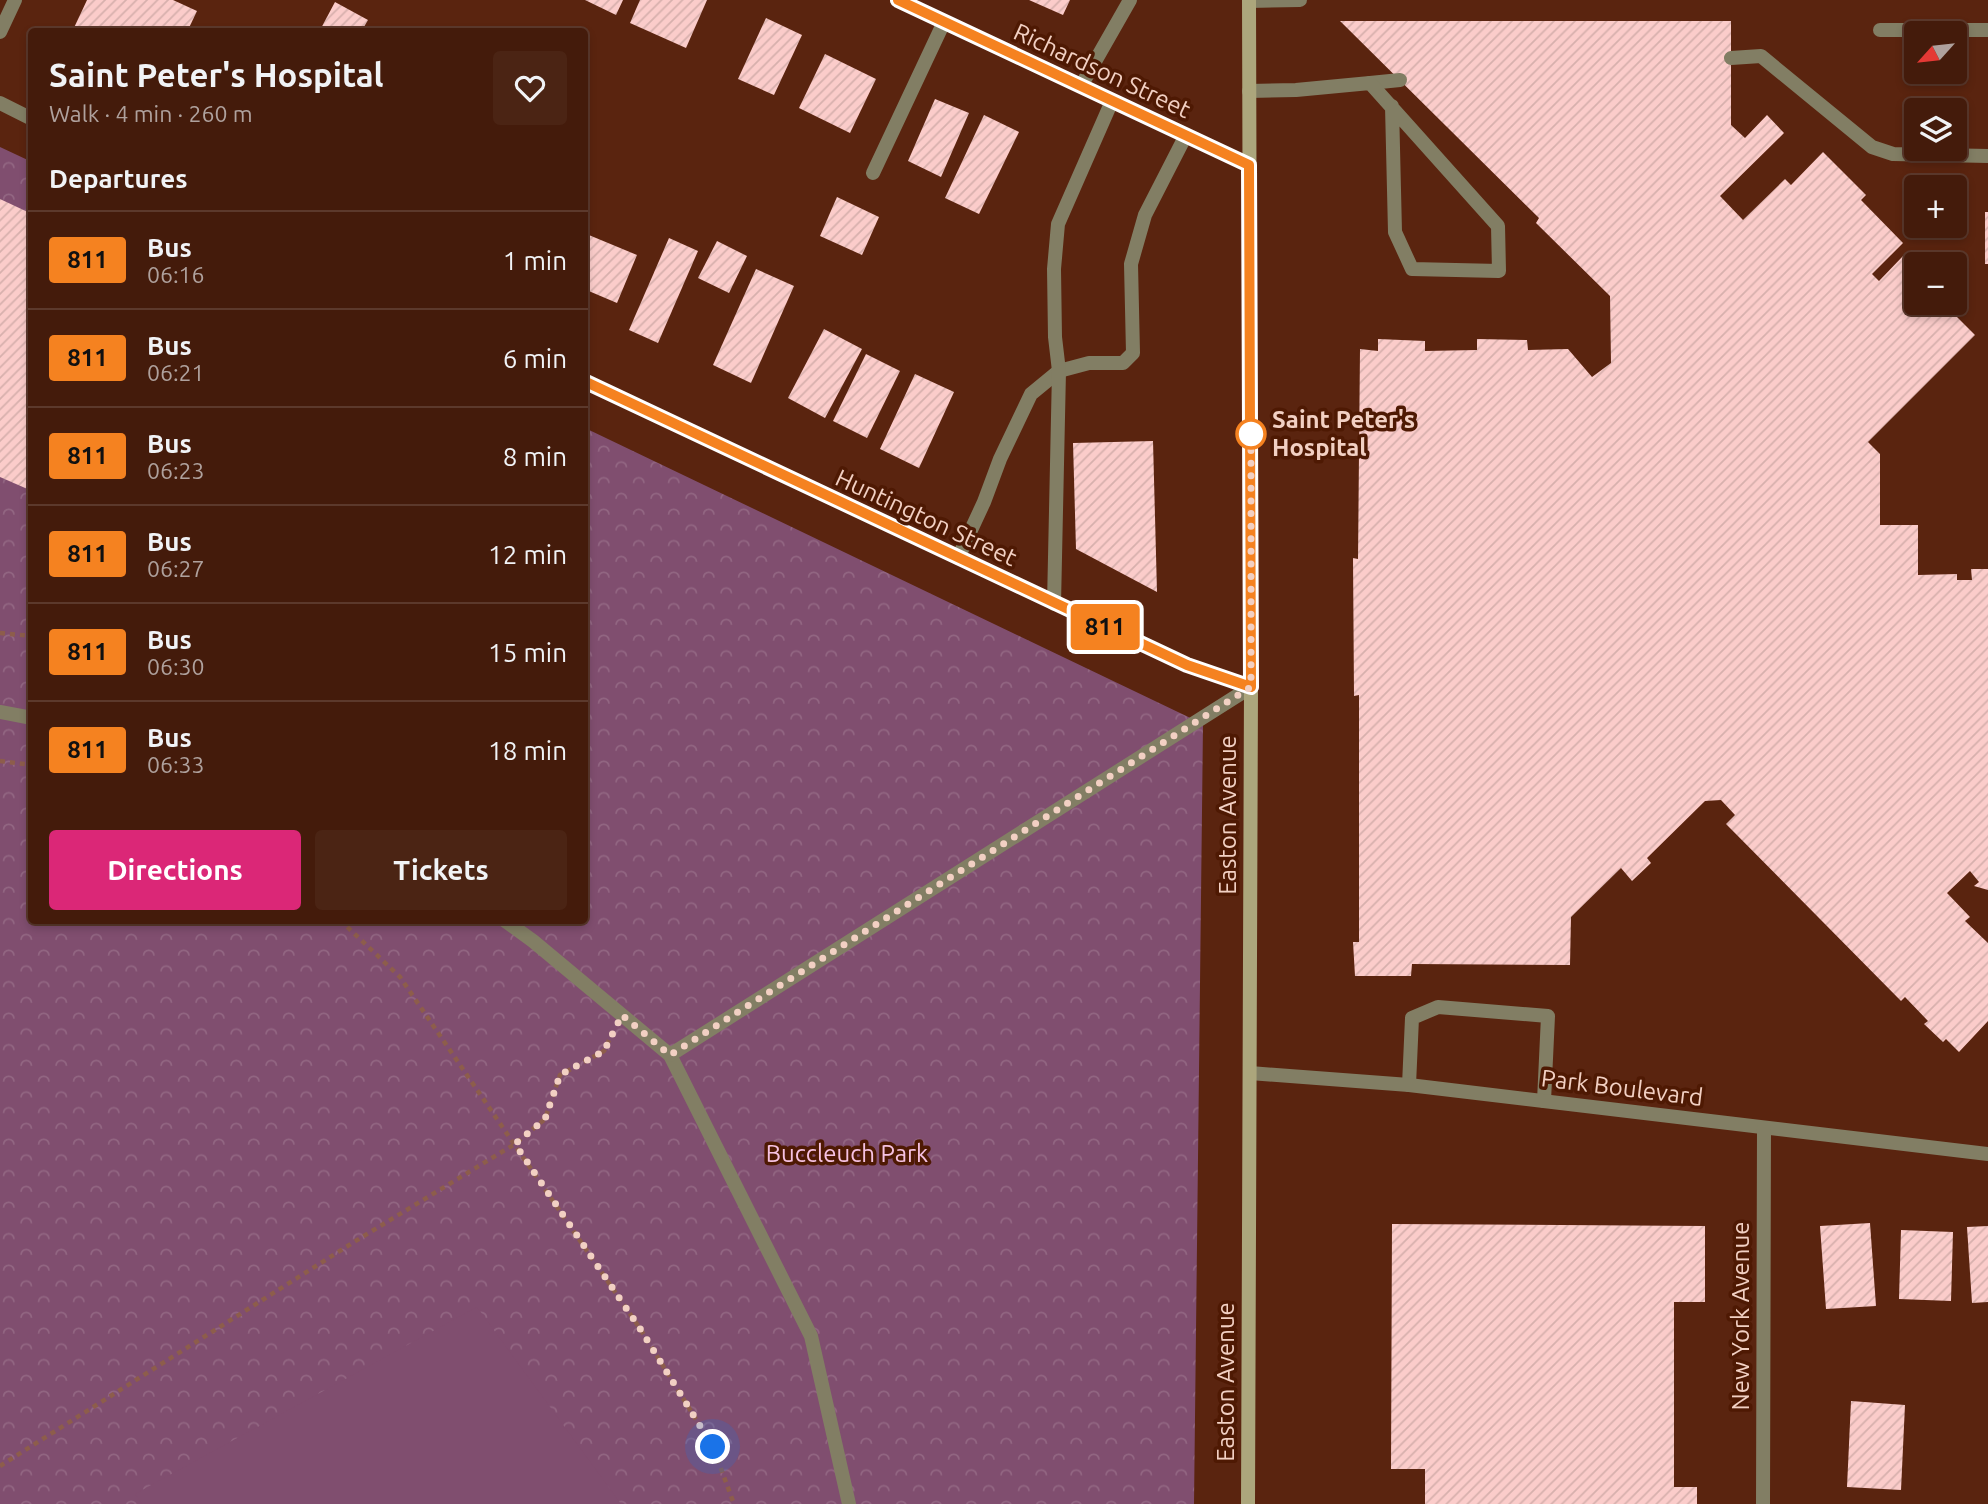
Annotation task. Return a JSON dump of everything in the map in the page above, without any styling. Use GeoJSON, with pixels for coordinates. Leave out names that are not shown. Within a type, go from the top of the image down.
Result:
{"type":"FeatureCollection","features":[{"type":"Feature","properties":{"kind":"street"},"geometry":{"type":"LineString","coordinates":[[0,32],[15,0]]}},
{"type":"Feature","properties":{"kind":"street","name":"Richardson Street"},"geometry":{"type":"LineString","coordinates":[[897,0],[1249,165]]}},
{"type":"Feature","properties":{"kind":"street"},"geometry":{"type":"LineString","coordinates":[[1081,86],[1130,0]]}},
{"type":"Feature","properties":{"kind":"street"},"geometry":{"type":"LineString","coordinates":[[1249,0],[1300,0]]}},
{"type":"Feature","properties":{"kind":"street","name":"Easton Avenue"},"geometry":{"type":"LineString","coordinates":[[1248,1504],[1251,687],[1249,0]]}},
{"type":"Feature","properties":{"kind":"street"},"geometry":{"type":"LineString","coordinates":[[873,173],[944,22]]}},
{"type":"Feature","properties":{"kind":"street"},"geometry":{"type":"LineString","coordinates":[[1880,30],[1988,30]]}},
{"type":"Feature","properties":{"kind":"street"},"geometry":{"type":"LineString","coordinates":[[1731,58],[1761,56],[1872,146],[1893,155],[1988,156]]}},
{"type":"Feature","properties":{"kind":"street"},"geometry":{"type":"LineString","coordinates":[[1249,91],[1296,90],[1400,80]]}},
{"type":"Feature","properties":{"kind":"street"},"geometry":{"type":"LineString","coordinates":[[1370,83],[1392,106],[1498,226],[1499,271],[1412,269],[1395,232],[1392,106]]}},
{"type":"Feature","properties":{"kind":"street"},"geometry":{"type":"LineString","coordinates":[[1054,604],[1059,371],[1054,282],[1058,224],[1112,101]]}},
{"type":"Feature","properties":{"kind":"street"},"geometry":{"type":"LineString","coordinates":[[0,103],[28,117]]}},
{"type":"Feature","properties":{"kind":"street"},"geometry":{"type":"LineString","coordinates":[[957,558],[1031,394],[1059,371],[1089,363],[1123,363],[1133,353],[1131,264],[1145,215],[1185,135]]}},
{"type":"Feature","properties":{"kind":"street","name":"Huntington Street"},"geometry":{"type":"LineString","coordinates":[[588,383],[1054,604],[1187,665],[1251,687]]}},
{"type":"Feature","properties":{"kind":"street"},"geometry":{"type":"LineString","coordinates":[[670,1055],[1251,687]]}},
{"type":"Feature","properties":{"kind":"street"},"geometry":{"type":"LineString","coordinates":[[0,712],[28,717]]}},
{"type":"Feature","properties":{"kind":"street"},"geometry":{"type":"LineString","coordinates":[[509,924],[533,941],[670,1055],[811,1336],[849,1504]]}},
{"type":"Feature","properties":{"kind":"street"},"geometry":{"type":"LineString","coordinates":[[1409,1085],[1412,1018],[1438,1007],[1548,1016],[1544,1101]]}},
{"type":"Feature","properties":{"kind":"street","name":"Park Boulevard"},"geometry":{"type":"LineString","coordinates":[[1250,1073],[1409,1085],[1988,1154]]}},
{"type":"Feature","properties":{"kind":"street","name":"New York Avenue"},"geometry":{"type":"LineString","coordinates":[[1763,1504],[1764,1128]]}},
{"type":"Feature","properties":{"kind":"path"},"geometry":{"type":"LineString","coordinates":[[0,634],[28,636]]}},
{"type":"Feature","properties":{"kind":"path"},"geometry":{"type":"LineString","coordinates":[[0,761],[28,764]]}},
{"type":"Feature","properties":{"kind":"path"},"geometry":{"type":"LineString","coordinates":[[344,924],[400,977],[641,1330],[713,1447],[734,1504]]}},
{"type":"Feature","properties":{"kind":"path"},"geometry":{"type":"LineString","coordinates":[[0,1466],[354,1242],[515,1144],[545,1119],[560,1075],[604,1051],[622,1015]]}},
{"type":"Feature","properties":{"kind":"green space","name":"Buccleuch Park"},"geometry":{"type":"Polygon","coordinates":[[[0,147],[28,160],[28,924],[588,924],[588,429],[1203,724],[1194,1504],[0,1504],[0,147]]]}},
{"type":"Feature","properties":{"kind":"green space"},"geometry":{"type":"Polygon","coordinates":[[[477,1307],[621,1504],[142,1504],[135,1494],[477,1307]]]}},
{"type":"Feature","properties":{"kind":"building"},"geometry":{"type":"Polygon","coordinates":[[[87,0],[173,0],[197,11],[189,28],[74,28],[87,0]]]}},
{"type":"Feature","properties":{"kind":"building"},"geometry":{"type":"Polygon","coordinates":[[[585,0],[623,0],[616,15],[585,0]]]}},
{"type":"Feature","properties":{"kind":"building"},"geometry":{"type":"Polygon","coordinates":[[[640,0],[707,0],[686,48],[630,23],[640,0]]]}},
{"type":"Feature","properties":{"kind":"building"},"geometry":{"type":"Polygon","coordinates":[[[1029,0],[1070,0],[1063,15],[1029,0]]]}},
{"type":"Feature","properties":{"kind":"building"},"geometry":{"type":"Polygon","coordinates":[[[335,2],[368,20],[363,28],[321,28],[335,2]]]}},
{"type":"Feature","properties":{"kind":"building"},"geometry":{"type":"Polygon","coordinates":[[[766,18],[802,35],[774,95],[738,79],[766,18]]]}},
{"type":"Feature","properties":{"kind":"building"},"geometry":{"type":"Polygon","coordinates":[[[1340,21],[1731,21],[1731,125],[1745,138],[1767,115],[1784,133],[1720,196],[1743,220],[1785,179],[1791,185],[1823,152],[1866,195],[1861,200],[1903,243],[1872,274],[1879,281],[1904,257],[1904,315],[1955,315],[1975,335],[1868,442],[1880,454],[1880,525],[1918,525],[1918,575],[1957,574],[1957,580],[1972,580],[1971,569],[1988,569],[1988,890],[1974,886],[1979,882],[1970,871],[1947,893],[1970,917],[1965,921],[1988,943],[1988,1021],[1959,1052],[1946,1039],[1943,1042],[1924,1024],[1928,1021],[1905,997],[1901,1001],[1726,824],[1735,815],[1721,800],[1705,801],[1647,858],[1651,863],[1632,881],[1621,868],[1571,917],[1570,965],[1412,964],[1411,976],[1355,976],[1353,942],[1359,942],[1359,695],[1354,696],[1353,558],[1358,559],[1360,349],[1378,351],[1378,339],[1425,341],[1425,351],[1477,350],[1477,339],[1527,340],[1528,350],[1568,349],[1592,377],[1611,363],[1610,296],[1536,223],[1539,218],[1340,21]]]}},
{"type":"Feature","properties":{"kind":"building"},"geometry":{"type":"Polygon","coordinates":[[[825,54],[876,79],[850,133],[799,108],[825,54]]]}},
{"type":"Feature","properties":{"kind":"building"},"geometry":{"type":"Polygon","coordinates":[[[935,99],[969,113],[941,177],[908,161],[935,99]]]}},
{"type":"Feature","properties":{"kind":"building"},"geometry":{"type":"Polygon","coordinates":[[[984,115],[1019,132],[979,214],[945,198],[984,115]]]}},
{"type":"Feature","properties":{"kind":"building"},"geometry":{"type":"Polygon","coordinates":[[[837,197],[879,217],[862,255],[820,236],[837,197]]]}},
{"type":"Feature","properties":{"kind":"building"},"geometry":{"type":"Polygon","coordinates":[[[0,199],[28,212],[28,489],[0,477],[0,199]]]}},
{"type":"Feature","properties":{"kind":"building"},"geometry":{"type":"Polygon","coordinates":[[[1985,212],[1988,212],[1988,264],[1985,264],[1985,212]]]}},
{"type":"Feature","properties":{"kind":"building"},"geometry":{"type":"Polygon","coordinates":[[[588,235],[637,255],[617,303],[588,291],[588,235]]]}},
{"type":"Feature","properties":{"kind":"building"},"geometry":{"type":"Polygon","coordinates":[[[669,238],[698,251],[658,343],[629,330],[669,238]]]}},
{"type":"Feature","properties":{"kind":"building"},"geometry":{"type":"Polygon","coordinates":[[[717,241],[747,256],[729,293],[698,278],[717,241]]]}},
{"type":"Feature","properties":{"kind":"building"},"geometry":{"type":"Polygon","coordinates":[[[756,269],[794,286],[751,383],[713,365],[756,269]]]}},
{"type":"Feature","properties":{"kind":"building"},"geometry":{"type":"Polygon","coordinates":[[[824,329],[862,349],[825,418],[788,398],[824,329]]]}},
{"type":"Feature","properties":{"kind":"building"},"geometry":{"type":"Polygon","coordinates":[[[866,354],[900,371],[867,438],[833,421],[866,354]]]}},
{"type":"Feature","properties":{"kind":"building"},"geometry":{"type":"Polygon","coordinates":[[[915,374],[954,392],[919,468],[880,449],[915,374]]]}},
{"type":"Feature","properties":{"kind":"building"},"geometry":{"type":"Polygon","coordinates":[[[1153,441],[1157,592],[1076,549],[1073,443],[1153,441]]]}},
{"type":"Feature","properties":{"kind":"building"},"geometry":{"type":"Polygon","coordinates":[[[1870,1223],[1876,1306],[1826,1309],[1820,1226],[1870,1223]]]}},
{"type":"Feature","properties":{"kind":"building"},"geometry":{"type":"Polygon","coordinates":[[[1392,1224],[1705,1226],[1705,1302],[1674,1302],[1674,1487],[1697,1487],[1697,1504],[1425,1504],[1425,1469],[1391,1469],[1392,1224]]]}},
{"type":"Feature","properties":{"kind":"building"},"geometry":{"type":"Polygon","coordinates":[[[1988,1226],[1988,1302],[1972,1303],[1967,1227],[1988,1226]]]}},
{"type":"Feature","properties":{"kind":"building"},"geometry":{"type":"Polygon","coordinates":[[[1901,1230],[1953,1232],[1951,1301],[1899,1299],[1901,1230]]]}},
{"type":"Feature","properties":{"kind":"building"},"geometry":{"type":"Polygon","coordinates":[[[1851,1401],[1905,1405],[1901,1490],[1847,1487],[1851,1401]]]}},
{"type":"Feature","properties":{"kind":"bus line","name":"811"},"geometry":{"type":"LineString","coordinates":[[588,383],[1054,604],[1187,665],[1251,687],[1249,165],[898,0]]}},
{"type":"Feature","properties":{"kind":"place","name":"Saint Peter's Hospital"},"geometry":{"type":"Point","coordinates":[1251,434]}},
{"type":"Feature","properties":{"kind":"route"},"geometry":{"type":"LineString","coordinates":[[713,1447],[641,1330],[515,1144],[545,1119],[560,1075],[604,1051],[622,1015],[670,1055],[1251,687],[1251,434]]}}]}
